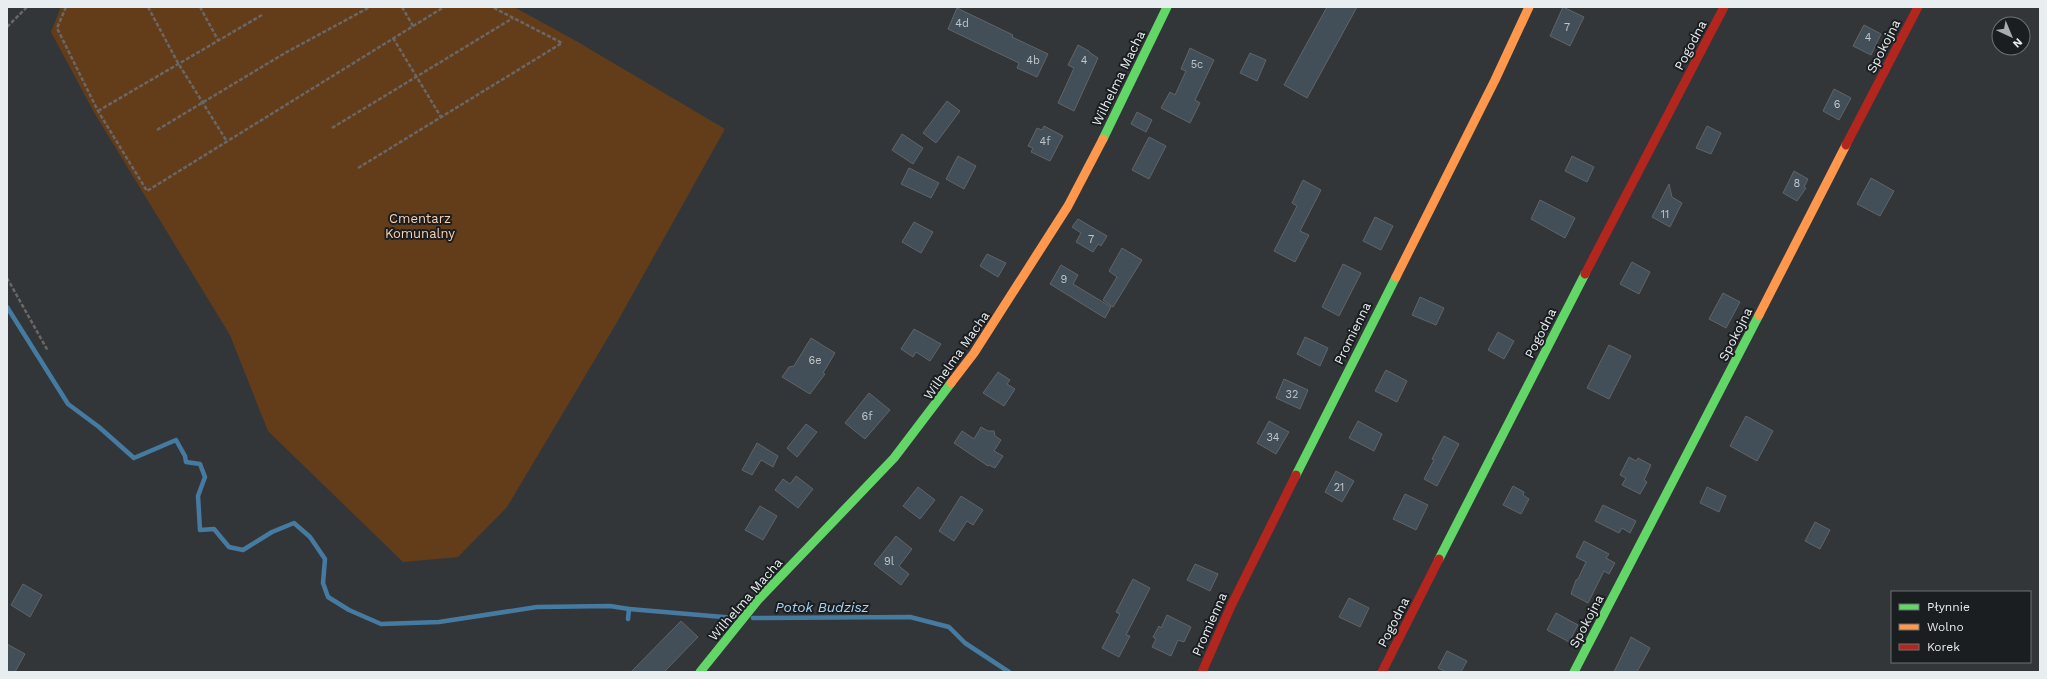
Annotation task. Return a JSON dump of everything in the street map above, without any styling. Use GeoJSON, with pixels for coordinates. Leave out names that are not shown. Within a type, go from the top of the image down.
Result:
{"type":"FeatureCollection","features":[{"type":"Feature","properties":{"kind":"street","name":"Wilhelma Macha"},"geometry":{"type":"LineString","coordinates":[[700,672],[758,600],[894,458],[974,354],[1068,206],[1167,7]]}},
{"type":"Feature","properties":{"kind":"street","name":"Promienna"},"geometry":{"type":"LineString","coordinates":[[1202,672],[1231,606],[1282,501],[1495,80],[1530,7]]}},
{"type":"Feature","properties":{"kind":"street","name":"Pogodna"},"geometry":{"type":"LineString","coordinates":[[1382,672],[1579,286],[1724,7]]}},
{"type":"Feature","properties":{"kind":"street","name":"Spokojna"},"geometry":{"type":"LineString","coordinates":[[1574,672],[1918,7]]}},
{"type":"Feature","properties":{"kind":"path"},"geometry":{"type":"LineString","coordinates":[[7,27],[27,7]]}},
{"type":"Feature","properties":{"kind":"path"},"geometry":{"type":"LineString","coordinates":[[66,7],[57,28],[98,111],[147,190],[444,7]]}},
{"type":"Feature","properties":{"kind":"path"},"geometry":{"type":"LineString","coordinates":[[148,7],[178,63],[226,140]]}},
{"type":"Feature","properties":{"kind":"path"},"geometry":{"type":"LineString","coordinates":[[200,7],[218,40]]}},
{"type":"Feature","properties":{"kind":"path"},"geometry":{"type":"LineString","coordinates":[[157,130],[285,53],[370,7]]}},
{"type":"Feature","properties":{"kind":"path"},"geometry":{"type":"LineString","coordinates":[[402,7],[412,26]]}},
{"type":"Feature","properties":{"kind":"path"},"geometry":{"type":"LineString","coordinates":[[358,168],[562,43],[492,7]]}},
{"type":"Feature","properties":{"kind":"path"},"geometry":{"type":"LineString","coordinates":[[98,111],[262,14]]}},
{"type":"Feature","properties":{"kind":"path"},"geometry":{"type":"LineString","coordinates":[[332,128],[514,18]]}},
{"type":"Feature","properties":{"kind":"path"},"geometry":{"type":"LineString","coordinates":[[393,38],[441,117]]}},
{"type":"Feature","properties":{"kind":"path"},"geometry":{"type":"LineString","coordinates":[[7,278],[48,351]]}},
{"type":"Feature","properties":{"kind":"green space","name":"Cmentarz Komunalny"},"geometry":{"type":"Polygon","coordinates":[[[61,7],[514,7],[576,41],[725,129],[616,324],[507,507],[458,557],[403,562],[268,431],[230,335],[95,114],[51,32],[61,7]]]}},
{"type":"Feature","properties":{"kind":"building"},"geometry":{"type":"Polygon","coordinates":[[[1327,7],[1357,7],[1307,98],[1284,85],[1327,7]]]}},
{"type":"Feature","properties":{"kind":"building"},"geometry":{"type":"Polygon","coordinates":[[[1563,7],[1584,17],[1570,46],[1550,36],[1563,7]]]}},
{"type":"Feature","properties":{"kind":"building"},"geometry":{"type":"Polygon","coordinates":[[[957,8],[1048,54],[1037,77],[1017,68],[1019,63],[948,29],[957,8]]]}},
{"type":"Feature","properties":{"kind":"building"},"geometry":{"type":"Polygon","coordinates":[[[1864,25],[1881,34],[1871,55],[1853,46],[1864,25]]]}},
{"type":"Feature","properties":{"kind":"building"},"geometry":{"type":"Polygon","coordinates":[[[1078,45],[1098,58],[1074,111],[1058,103],[1074,68],[1068,65],[1078,45]]]}},
{"type":"Feature","properties":{"kind":"building"},"geometry":{"type":"Polygon","coordinates":[[[1190,48],[1214,60],[1195,100],[1200,103],[1190,123],[1161,108],[1170,92],[1175,95],[1186,71],[1181,69],[1190,48]]]}},
{"type":"Feature","properties":{"kind":"building"},"geometry":{"type":"Polygon","coordinates":[[[1250,53],[1266,60],[1257,81],[1240,73],[1250,53]]]}},
{"type":"Feature","properties":{"kind":"building"},"geometry":{"type":"Polygon","coordinates":[[[1834,89],[1851,98],[1839,120],[1823,111],[1834,89]]]}},
{"type":"Feature","properties":{"kind":"building"},"geometry":{"type":"Polygon","coordinates":[[[947,101],[960,111],[936,143],[923,133],[947,101]]]}},
{"type":"Feature","properties":{"kind":"building"},"geometry":{"type":"Polygon","coordinates":[[[1137,112],[1152,120],[1146,132],[1131,124],[1137,112]]]}},
{"type":"Feature","properties":{"kind":"building"},"geometry":{"type":"Polygon","coordinates":[[[1044,126],[1063,136],[1050,161],[1031,152],[1033,148],[1028,146],[1037,128],[1042,130],[1044,126]]]}},
{"type":"Feature","properties":{"kind":"building"},"geometry":{"type":"Polygon","coordinates":[[[1707,126],[1721,133],[1711,154],[1696,148],[1707,126]]]}},
{"type":"Feature","properties":{"kind":"building"},"geometry":{"type":"Polygon","coordinates":[[[902,134],[923,148],[913,164],[892,150],[902,134]]]}},
{"type":"Feature","properties":{"kind":"building"},"geometry":{"type":"Polygon","coordinates":[[[1149,137],[1166,146],[1149,179],[1132,170],[1149,137]]]}},
{"type":"Feature","properties":{"kind":"building"},"geometry":{"type":"Polygon","coordinates":[[[958,156],[976,166],[964,189],[946,179],[958,156]]]}},
{"type":"Feature","properties":{"kind":"building"},"geometry":{"type":"Polygon","coordinates":[[[1572,156],[1594,167],[1587,182],[1565,171],[1572,156]]]}},
{"type":"Feature","properties":{"kind":"building"},"geometry":{"type":"Polygon","coordinates":[[[909,168],[939,183],[931,198],[901,184],[909,168]]]}},
{"type":"Feature","properties":{"kind":"building"},"geometry":{"type":"Polygon","coordinates":[[[1794,171],[1808,179],[1804,187],[1806,188],[1797,201],[1783,193],[1794,171]]]}},
{"type":"Feature","properties":{"kind":"building"},"geometry":{"type":"Polygon","coordinates":[[[1871,178],[1894,191],[1880,216],[1857,204],[1871,178]]]}},
{"type":"Feature","properties":{"kind":"building"},"geometry":{"type":"Polygon","coordinates":[[[1303,180],[1321,190],[1300,231],[1309,235],[1295,262],[1274,251],[1297,206],[1292,203],[1303,180]]]}},
{"type":"Feature","properties":{"kind":"building"},"geometry":{"type":"Polygon","coordinates":[[[1669,184],[1672,197],[1682,203],[1670,227],[1652,217],[1669,184]]]}},
{"type":"Feature","properties":{"kind":"building"},"geometry":{"type":"Polygon","coordinates":[[[1540,200],[1575,218],[1565,238],[1531,219],[1540,200]]]}},
{"type":"Feature","properties":{"kind":"building"},"geometry":{"type":"Polygon","coordinates":[[[1375,217],[1393,226],[1381,250],[1363,241],[1375,217]]]}},
{"type":"Feature","properties":{"kind":"building"},"geometry":{"type":"Polygon","coordinates":[[[1078,219],[1107,236],[1101,246],[1098,244],[1093,252],[1076,242],[1081,233],[1072,227],[1078,219]]]}},
{"type":"Feature","properties":{"kind":"building"},"geometry":{"type":"Polygon","coordinates":[[[914,222],[933,232],[921,253],[902,242],[914,222]]]}},
{"type":"Feature","properties":{"kind":"building"},"geometry":{"type":"Polygon","coordinates":[[[1122,248],[1142,260],[1113,307],[1103,300],[1117,277],[1109,271],[1122,248]]]}},
{"type":"Feature","properties":{"kind":"building"},"geometry":{"type":"Polygon","coordinates":[[[987,254],[1006,263],[998,277],[980,266],[987,254]]]}},
{"type":"Feature","properties":{"kind":"building"},"geometry":{"type":"Polygon","coordinates":[[[1632,262],[1650,272],[1639,294],[1620,284],[1632,262]]]}},
{"type":"Feature","properties":{"kind":"building"},"geometry":{"type":"Polygon","coordinates":[[[1343,264],[1361,273],[1339,316],[1322,307],[1343,264]]]}},
{"type":"Feature","properties":{"kind":"building"},"geometry":{"type":"Polygon","coordinates":[[[1061,265],[1078,275],[1073,284],[1111,307],[1105,318],[1050,284],[1061,265]]]}},
{"type":"Feature","properties":{"kind":"building"},"geometry":{"type":"Polygon","coordinates":[[[1723,293],[1740,302],[1726,328],[1709,319],[1723,293]]]}},
{"type":"Feature","properties":{"kind":"building"},"geometry":{"type":"Polygon","coordinates":[[[1420,297],[1444,308],[1436,325],[1412,315],[1420,297]]]}},
{"type":"Feature","properties":{"kind":"building"},"geometry":{"type":"Polygon","coordinates":[[[914,329],[941,344],[930,361],[916,352],[913,357],[901,349],[914,329]]]}},
{"type":"Feature","properties":{"kind":"building"},"geometry":{"type":"Polygon","coordinates":[[[1498,332],[1514,341],[1504,359],[1488,350],[1498,332]]]}},
{"type":"Feature","properties":{"kind":"building"},"geometry":{"type":"Polygon","coordinates":[[[1305,337],[1328,348],[1320,366],[1297,354],[1305,337]]]}},
{"type":"Feature","properties":{"kind":"building"},"geometry":{"type":"Polygon","coordinates":[[[811,338],[835,353],[823,373],[825,374],[810,394],[782,377],[789,367],[794,366],[811,338]]]}},
{"type":"Feature","properties":{"kind":"building"},"geometry":{"type":"Polygon","coordinates":[[[1609,345],[1631,356],[1609,399],[1587,388],[1609,345]]]}},
{"type":"Feature","properties":{"kind":"building"},"geometry":{"type":"Polygon","coordinates":[[[1386,370],[1407,381],[1397,402],[1375,391],[1386,370]]]}},
{"type":"Feature","properties":{"kind":"building"},"geometry":{"type":"Polygon","coordinates":[[[998,372],[1010,380],[1007,384],[1015,389],[1004,406],[983,393],[998,372]]]}},
{"type":"Feature","properties":{"kind":"building"},"geometry":{"type":"Polygon","coordinates":[[[1284,379],[1308,390],[1300,409],[1276,398],[1284,379]]]}},
{"type":"Feature","properties":{"kind":"building"},"geometry":{"type":"Polygon","coordinates":[[[869,393],[890,410],[865,439],[845,423],[869,393]]]}},
{"type":"Feature","properties":{"kind":"building"},"geometry":{"type":"Polygon","coordinates":[[[1746,416],[1773,431],[1757,461],[1730,446],[1746,416]]]}},
{"type":"Feature","properties":{"kind":"building"},"geometry":{"type":"Polygon","coordinates":[[[1269,421],[1289,432],[1276,454],[1257,443],[1269,421]]]}},
{"type":"Feature","properties":{"kind":"building"},"geometry":{"type":"Polygon","coordinates":[[[1358,421],[1382,434],[1374,451],[1349,438],[1358,421]]]}},
{"type":"Feature","properties":{"kind":"building"},"geometry":{"type":"Polygon","coordinates":[[[806,424],[817,432],[797,457],[787,448],[806,424]]]}},
{"type":"Feature","properties":{"kind":"building"},"geometry":{"type":"Polygon","coordinates":[[[981,427],[988,431],[994,431],[995,436],[1001,440],[994,451],[1003,456],[995,468],[989,465],[988,466],[954,443],[962,431],[974,439],[981,427]]]}},
{"type":"Feature","properties":{"kind":"building"},"geometry":{"type":"Polygon","coordinates":[[[1444,436],[1459,444],[1437,486],[1424,479],[1444,436]]]}},
{"type":"Feature","properties":{"kind":"building"},"geometry":{"type":"Polygon","coordinates":[[[757,443],[778,456],[773,467],[761,460],[752,475],[742,470],[757,443]]]}},
{"type":"Feature","properties":{"kind":"building"},"geometry":{"type":"Polygon","coordinates":[[[1629,457],[1636,461],[1638,458],[1651,465],[1644,480],[1647,482],[1640,494],[1622,485],[1626,478],[1620,475],[1629,457]]]}},
{"type":"Feature","properties":{"kind":"building"},"geometry":{"type":"Polygon","coordinates":[[[1336,471],[1354,481],[1342,502],[1325,492],[1336,471]]]}},
{"type":"Feature","properties":{"kind":"building"},"geometry":{"type":"Polygon","coordinates":[[[796,476],[813,489],[798,508],[775,490],[783,479],[790,484],[796,476]]]}},
{"type":"Feature","properties":{"kind":"building"},"geometry":{"type":"Polygon","coordinates":[[[1513,486],[1524,492],[1523,495],[1529,499],[1521,514],[1503,505],[1513,486]]]}},
{"type":"Feature","properties":{"kind":"building"},"geometry":{"type":"Polygon","coordinates":[[[918,487],[935,500],[920,519],[903,506],[918,487]]]}},
{"type":"Feature","properties":{"kind":"building"},"geometry":{"type":"Polygon","coordinates":[[[1707,487],[1726,496],[1719,512],[1700,503],[1707,487]]]}},
{"type":"Feature","properties":{"kind":"building"},"geometry":{"type":"Polygon","coordinates":[[[1405,494],[1428,505],[1416,530],[1393,519],[1405,494]]]}},
{"type":"Feature","properties":{"kind":"building"},"geometry":{"type":"Polygon","coordinates":[[[961,496],[983,510],[973,525],[967,521],[954,541],[939,531],[961,496]]]}},
{"type":"Feature","properties":{"kind":"building"},"geometry":{"type":"Polygon","coordinates":[[[1603,505],[1636,521],[1630,533],[1622,528],[1619,533],[1595,521],[1603,505]]]}},
{"type":"Feature","properties":{"kind":"building"},"geometry":{"type":"Polygon","coordinates":[[[760,506],[777,516],[763,540],[745,530],[760,506]]]}},
{"type":"Feature","properties":{"kind":"building"},"geometry":{"type":"Polygon","coordinates":[[[1815,522],[1830,530],[1820,549],[1805,541],[1815,522]]]}},
{"type":"Feature","properties":{"kind":"building"},"geometry":{"type":"Polygon","coordinates":[[[896,536],[912,549],[899,566],[909,574],[901,585],[874,564],[896,536]]]}},
{"type":"Feature","properties":{"kind":"building"},"geometry":{"type":"Polygon","coordinates":[[[1584,541],[1609,554],[1606,558],[1615,563],[1609,574],[1604,571],[1588,603],[1571,594],[1576,580],[1578,579],[1586,562],[1576,557],[1584,541]]]}},
{"type":"Feature","properties":{"kind":"building"},"geometry":{"type":"Polygon","coordinates":[[[1195,564],[1218,574],[1210,591],[1187,580],[1195,564]]]}},
{"type":"Feature","properties":{"kind":"building"},"geometry":{"type":"Polygon","coordinates":[[[1133,579],[1150,588],[1126,635],[1130,636],[1119,657],[1102,648],[1120,614],[1116,612],[1133,579]]]}},
{"type":"Feature","properties":{"kind":"building"},"geometry":{"type":"Polygon","coordinates":[[[23,584],[42,595],[30,617],[11,605],[23,584]]]}},
{"type":"Feature","properties":{"kind":"building"},"geometry":{"type":"Polygon","coordinates":[[[1349,598],[1369,608],[1360,627],[1339,617],[1349,598]]]}},
{"type":"Feature","properties":{"kind":"building"},"geometry":{"type":"Polygon","coordinates":[[[1556,613],[1578,625],[1569,642],[1547,630],[1556,613]]]}},
{"type":"Feature","properties":{"kind":"building"},"geometry":{"type":"Polygon","coordinates":[[[1167,615],[1191,627],[1184,642],[1178,640],[1171,656],[1152,647],[1156,639],[1153,637],[1159,626],[1161,628],[1167,615]]]}},
{"type":"Feature","properties":{"kind":"building"},"geometry":{"type":"Polygon","coordinates":[[[681,621],[698,637],[664,672],[631,672],[681,621]]]}},
{"type":"Feature","properties":{"kind":"building"},"geometry":{"type":"Polygon","coordinates":[[[1631,637],[1650,648],[1637,672],[1614,672],[1631,637]]]}},
{"type":"Feature","properties":{"kind":"building"},"geometry":{"type":"Polygon","coordinates":[[[7,644],[25,654],[15,672],[7,672],[7,644]]]}},
{"type":"Feature","properties":{"kind":"building"},"geometry":{"type":"Polygon","coordinates":[[[1447,651],[1467,661],[1461,672],[1446,672],[1438,668],[1447,651]]]}},
{"type":"Feature","properties":{"kind":"waterway"},"geometry":{"type":"LineString","coordinates":[[7,307],[68,404],[99,427],[134,458],[176,440],[185,456],[186,462],[200,464],[205,477],[198,496],[200,530],[214,529],[229,547],[243,550],[272,532],[294,523],[310,537],[325,559],[323,583],[328,597],[349,610],[381,624],[439,622],[537,607],[610,606],[629,609]]}},
{"type":"Feature","properties":{"kind":"waterway","name":"Potok Budzisz"},"geometry":{"type":"LineString","coordinates":[[628,619],[629,609],[735,618]]}},
{"type":"Feature","properties":{"kind":"waterway","name":"Potok Budzisz"},"geometry":{"type":"LineString","coordinates":[[753,618],[910,617],[949,627],[965,643],[1009,672]]}},
{"type":"Feature","properties":{"kind":"traffic: fast"},"geometry":{"type":"LineString","coordinates":[[1103,139],[1167,7]]}},
{"type":"Feature","properties":{"kind":"traffic: fast"},"geometry":{"type":"LineString","coordinates":[[1439,559],[1585,274]]}},
{"type":"Feature","properties":{"kind":"traffic: fast"},"geometry":{"type":"LineString","coordinates":[[1296,475],[1396,277]]}},
{"type":"Feature","properties":{"kind":"traffic: fast"},"geometry":{"type":"LineString","coordinates":[[1574,672],[1759,315]]}},
{"type":"Feature","properties":{"kind":"traffic: fast"},"geometry":{"type":"LineString","coordinates":[[700,672],[758,600],[894,458],[951,383]]}},
{"type":"Feature","properties":{"kind":"traffic: slow"},"geometry":{"type":"LineString","coordinates":[[1396,277],[1495,80],[1529,7]]}},
{"type":"Feature","properties":{"kind":"traffic: slow"},"geometry":{"type":"LineString","coordinates":[[951,383],[974,353],[1068,206],[1103,139]]}},
{"type":"Feature","properties":{"kind":"traffic: slow"},"geometry":{"type":"LineString","coordinates":[[1759,315],[1846,145]]}},
{"type":"Feature","properties":{"kind":"traffic: jam"},"geometry":{"type":"LineString","coordinates":[[1585,274],[1724,7]]}},
{"type":"Feature","properties":{"kind":"traffic: jam"},"geometry":{"type":"LineString","coordinates":[[1846,145],[1918,7]]}},
{"type":"Feature","properties":{"kind":"traffic: jam"},"geometry":{"type":"LineString","coordinates":[[1202,672],[1231,606],[1296,475]]}},
{"type":"Feature","properties":{"kind":"traffic: jam"},"geometry":{"type":"LineString","coordinates":[[1382,672],[1439,559]]}}]}
